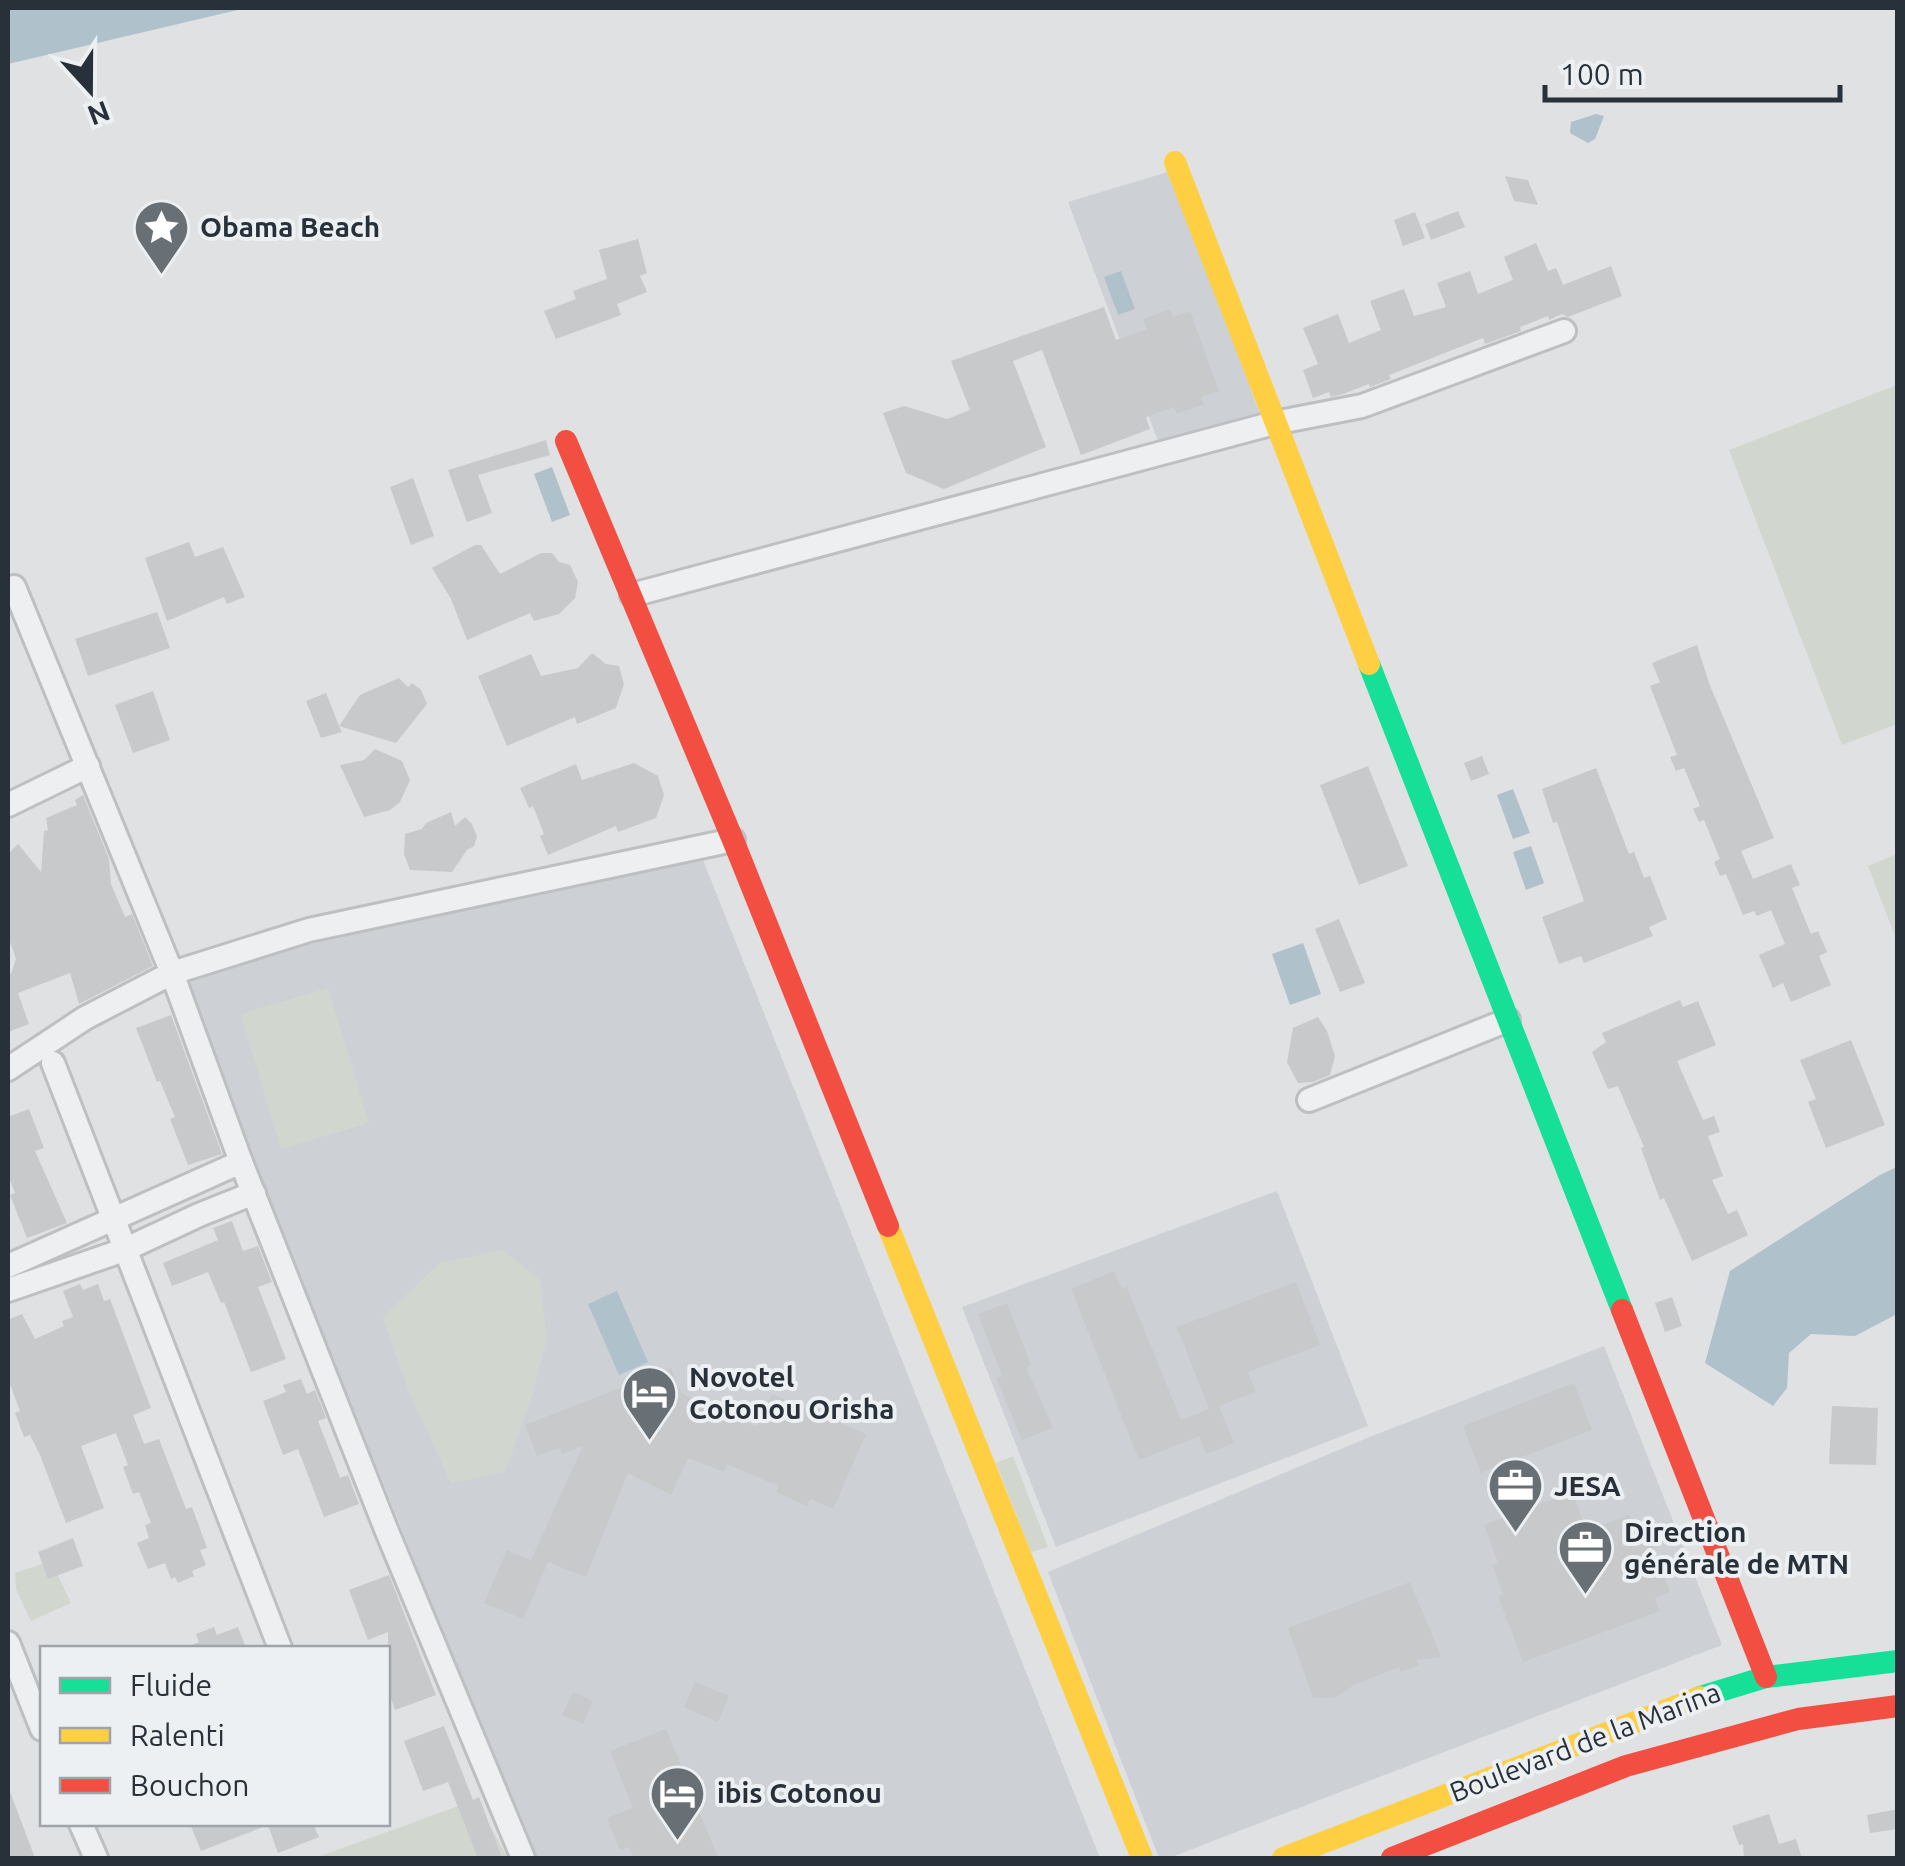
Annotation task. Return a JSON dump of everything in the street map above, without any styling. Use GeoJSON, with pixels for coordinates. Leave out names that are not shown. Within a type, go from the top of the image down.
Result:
{"type":"FeatureCollection","features":[{"type":"Feature","properties":{"kind":"street"},"geometry":{"type":"LineString","coordinates":[[1175,162],[1766,1677]]}},
{"type":"Feature","properties":{"kind":"street"},"geometry":{"type":"LineString","coordinates":[[632,595],[1274,423],[1362,406],[1564,331]]}},
{"type":"Feature","properties":{"kind":"street"},"geometry":{"type":"LineString","coordinates":[[566,441],[733,840],[1142,1858]]}},
{"type":"Feature","properties":{"kind":"street"},"geometry":{"type":"LineString","coordinates":[[14,587],[172,973],[241,1162],[386,1529],[524,1858]]}},
{"type":"Feature","properties":{"kind":"street"},"geometry":{"type":"LineString","coordinates":[[8,805],[88,766]]}},
{"type":"Feature","properties":{"kind":"street"},"geometry":{"type":"LineString","coordinates":[[8,1070],[86,1018],[172,973],[309,930],[733,840]]}},
{"type":"Feature","properties":{"kind":"street"},"geometry":{"type":"LineString","coordinates":[[1309,1100],[1508,1020]]}},
{"type":"Feature","properties":{"kind":"street"},"geometry":{"type":"LineString","coordinates":[[53,1064],[279,1646]]}},
{"type":"Feature","properties":{"kind":"street"},"geometry":{"type":"LineString","coordinates":[[8,1266],[241,1162]]}},
{"type":"Feature","properties":{"kind":"street"},"geometry":{"type":"LineString","coordinates":[[8,1290],[124,1250],[254,1194]]}},
{"type":"Feature","properties":{"kind":"street"},"geometry":{"type":"LineString","coordinates":[[8,1643],[40,1724]]}},
{"type":"Feature","properties":{"kind":"street","name":"Boulevard de la Marina"},"geometry":{"type":"LineString","coordinates":[[1283,1858],[1670,1706],[1766,1677],[1898,1661]]}},
{"type":"Feature","properties":{"kind":"street","name":"Boulevard de la Marina"},"geometry":{"type":"LineString","coordinates":[[1392,1858],[1626,1766],[1798,1719],[1898,1706]]}},
{"type":"Feature","properties":{"kind":"street"},"geometry":{"type":"LineString","coordinates":[[82,1826],[96,1858]]}},
{"type":"Feature","properties":{"kind":"shaded area"},"geometry":{"type":"Polygon","coordinates":[[[1171,171],[1261,417],[1158,441],[1068,202],[1171,171]]]}},
{"type":"Feature","properties":{"kind":"shaded area"},"geometry":{"type":"Polygon","coordinates":[[[1897,385],[1897,724],[1842,745],[1729,450],[1897,385]]]}},
{"type":"Feature","properties":{"kind":"shaded area"},"geometry":{"type":"Polygon","coordinates":[[[1897,854],[1897,941],[1868,866],[1897,854]]]}},
{"type":"Feature","properties":{"kind":"shaded area"},"geometry":{"type":"Polygon","coordinates":[[[703,860],[1100,1858],[534,1858],[182,983],[195,969],[703,860]]]}},
{"type":"Feature","properties":{"kind":"shaded area"},"geometry":{"type":"Polygon","coordinates":[[[328,988],[369,1123],[281,1149],[241,1014],[328,988]]]}},
{"type":"Feature","properties":{"kind":"shaded area"},"geometry":{"type":"Polygon","coordinates":[[[1277,1191],[1368,1426],[1056,1547],[962,1307],[1277,1191]]]}},
{"type":"Feature","properties":{"kind":"shaded area"},"geometry":{"type":"Polygon","coordinates":[[[503,1250],[540,1280],[547,1339],[505,1472],[451,1483],[407,1387],[383,1317],[440,1263],[503,1250]]]}},
{"type":"Feature","properties":{"kind":"shaded area"},"geometry":{"type":"Polygon","coordinates":[[[1604,1346],[1722,1645],[1169,1858],[1159,1858],[1048,1572],[1372,1436],[1604,1346]]]}},
{"type":"Feature","properties":{"kind":"shaded area"},"geometry":{"type":"Polygon","coordinates":[[[1013,1456],[1048,1547],[1031,1552],[996,1463],[1013,1456]]]}},
{"type":"Feature","properties":{"kind":"shaded area"},"geometry":{"type":"Polygon","coordinates":[[[51,1561],[71,1603],[31,1621],[16,1589],[15,1573],[51,1561]]]}},
{"type":"Feature","properties":{"kind":"shaded area"},"geometry":{"type":"Polygon","coordinates":[[[475,1800],[508,1858],[315,1858],[475,1800]]]}},
{"type":"Feature","properties":{"kind":"water"},"geometry":{"type":"Polygon","coordinates":[[[8,8],[246,8],[8,64],[8,8]]]}},
{"type":"Feature","properties":{"kind":"water"},"geometry":{"type":"Polygon","coordinates":[[[1596,114],[1604,116],[1595,139],[1588,143],[1570,133],[1571,122],[1596,114]]]}},
{"type":"Feature","properties":{"kind":"water"},"geometry":{"type":"Polygon","coordinates":[[[1121,271],[1135,309],[1118,315],[1104,277],[1121,271]]]}},
{"type":"Feature","properties":{"kind":"water"},"geometry":{"type":"Polygon","coordinates":[[[552,467],[570,515],[552,522],[534,474],[552,467]]]}},
{"type":"Feature","properties":{"kind":"water"},"geometry":{"type":"Polygon","coordinates":[[[1513,789],[1530,833],[1513,839],[1497,795],[1513,789]]]}},
{"type":"Feature","properties":{"kind":"water"},"geometry":{"type":"Polygon","coordinates":[[[1531,846],[1544,883],[1526,890],[1513,852],[1531,846]]]}},
{"type":"Feature","properties":{"kind":"water"},"geometry":{"type":"Polygon","coordinates":[[[1303,943],[1321,994],[1290,1005],[1272,954],[1303,943]]]}},
{"type":"Feature","properties":{"kind":"water"},"geometry":{"type":"Polygon","coordinates":[[[1897,1167],[1897,1314],[1855,1336],[1811,1334],[1789,1353],[1787,1388],[1773,1406],[1705,1363],[1730,1271],[1897,1167]]]}},
{"type":"Feature","properties":{"kind":"water"},"geometry":{"type":"Polygon","coordinates":[[[617,1291],[648,1362],[619,1375],[588,1304],[617,1291]]]}},
{"type":"Feature","properties":{"kind":"building"},"geometry":{"type":"Polygon","coordinates":[[[1505,176],[1528,180],[1538,205],[1514,201],[1505,176]]]}},
{"type":"Feature","properties":{"kind":"building"},"geometry":{"type":"Polygon","coordinates":[[[1458,211],[1465,227],[1431,240],[1425,224],[1458,211]]]}},
{"type":"Feature","properties":{"kind":"building"},"geometry":{"type":"Polygon","coordinates":[[[1415,212],[1425,238],[1403,246],[1394,220],[1415,212]]]}},
{"type":"Feature","properties":{"kind":"building"},"geometry":{"type":"Polygon","coordinates":[[[638,239],[647,273],[640,276],[647,292],[617,304],[621,315],[556,339],[544,311],[576,299],[573,291],[607,279],[599,250],[638,239]]]}},
{"type":"Feature","properties":{"kind":"building"},"geometry":{"type":"Polygon","coordinates":[[[1536,243],[1548,271],[1556,268],[1563,285],[1611,266],[1622,296],[1568,317],[1562,314],[1549,320],[1548,316],[1485,344],[1483,338],[1389,375],[1391,379],[1370,387],[1369,384],[1331,397],[1329,392],[1313,398],[1303,370],[1318,364],[1303,328],[1338,314],[1349,343],[1381,330],[1370,301],[1404,289],[1414,316],[1446,307],[1437,283],[1470,271],[1478,294],[1513,280],[1504,257],[1536,243]]]}},
{"type":"Feature","properties":{"kind":"building"},"geometry":{"type":"Polygon","coordinates":[[[1104,307],[1116,340],[1147,329],[1143,319],[1170,309],[1173,317],[1190,311],[1219,391],[1201,397],[1204,404],[1177,414],[1174,407],[1146,417],[1150,429],[1081,455],[1042,350],[1013,361],[1046,447],[944,489],[906,473],[883,413],[904,406],[947,419],[970,410],[951,361],[1104,307]]]}},
{"type":"Feature","properties":{"kind":"building"},"geometry":{"type":"Polygon","coordinates":[[[546,440],[550,455],[478,475],[492,513],[467,522],[448,470],[546,440]]]}},
{"type":"Feature","properties":{"kind":"building"},"geometry":{"type":"Polygon","coordinates":[[[413,478],[434,536],[411,545],[390,487],[413,478]]]}},
{"type":"Feature","properties":{"kind":"building"},"geometry":{"type":"Polygon","coordinates":[[[189,542],[195,557],[223,547],[245,597],[227,604],[224,597],[167,621],[145,558],[189,542]]]}},
{"type":"Feature","properties":{"kind":"building"},"geometry":{"type":"Polygon","coordinates":[[[481,545],[500,574],[541,553],[552,553],[559,562],[570,565],[578,582],[575,598],[559,614],[534,621],[530,613],[467,640],[451,599],[432,568],[481,545]]]}},
{"type":"Feature","properties":{"kind":"building"},"geometry":{"type":"Polygon","coordinates":[[[157,612],[170,648],[88,676],[75,639],[157,612]]]}},
{"type":"Feature","properties":{"kind":"building"},"geometry":{"type":"Polygon","coordinates":[[[1697,645],[1774,838],[1741,851],[1753,879],[1791,864],[1800,885],[1792,888],[1811,934],[1818,931],[1827,952],[1819,956],[1831,985],[1791,1002],[1783,983],[1773,988],[1759,955],[1785,944],[1771,910],[1757,916],[1754,911],[1743,915],[1726,874],[1720,876],[1714,862],[1720,859],[1704,820],[1699,822],[1693,809],[1700,806],[1684,768],[1676,771],[1670,757],[1677,755],[1650,686],[1660,682],[1652,663],[1697,645]]]}},
{"type":"Feature","properties":{"kind":"building"},"geometry":{"type":"Polygon","coordinates":[[[592,653],[606,664],[619,666],[624,684],[616,708],[577,724],[575,717],[507,746],[478,676],[531,654],[541,676],[578,668],[592,653]]]}},
{"type":"Feature","properties":{"kind":"building"},"geometry":{"type":"Polygon","coordinates":[[[399,678],[408,687],[412,683],[421,690],[427,704],[396,743],[339,726],[360,695],[399,678]]]}},
{"type":"Feature","properties":{"kind":"building"},"geometry":{"type":"Polygon","coordinates":[[[153,691],[170,740],[133,753],[115,705],[153,691]]]}},
{"type":"Feature","properties":{"kind":"building"},"geometry":{"type":"Polygon","coordinates":[[[326,693],[342,732],[321,738],[306,701],[326,693]]]}},
{"type":"Feature","properties":{"kind":"building"},"geometry":{"type":"Polygon","coordinates":[[[375,749],[402,761],[410,780],[400,802],[390,810],[364,817],[340,765],[364,760],[375,749]]]}},
{"type":"Feature","properties":{"kind":"building"},"geometry":{"type":"Polygon","coordinates":[[[1482,756],[1489,774],[1471,781],[1464,763],[1482,756]]]}},
{"type":"Feature","properties":{"kind":"building"},"geometry":{"type":"Polygon","coordinates":[[[634,763],[658,776],[664,795],[656,818],[618,832],[616,826],[548,855],[533,806],[529,808],[520,788],[576,764],[582,780],[634,763]]]}},
{"type":"Feature","properties":{"kind":"building"},"geometry":{"type":"Polygon","coordinates":[[[1368,766],[1408,866],[1359,885],[1320,785],[1368,766]]]}},
{"type":"Feature","properties":{"kind":"building"},"geometry":{"type":"Polygon","coordinates":[[[1596,768],[1629,854],[1634,852],[1644,878],[1650,876],[1667,919],[1649,927],[1653,936],[1584,963],[1581,956],[1559,964],[1542,917],[1584,901],[1542,789],[1596,768]]]}},
{"type":"Feature","properties":{"kind":"building"},"geometry":{"type":"Polygon","coordinates":[[[83,795],[109,859],[111,884],[125,917],[132,914],[153,966],[79,1004],[70,973],[18,993],[29,1024],[8,1032],[8,970],[11,974],[16,959],[8,936],[8,854],[18,844],[41,872],[44,831],[48,830],[46,818],[77,805],[75,800],[83,795]]]}},
{"type":"Feature","properties":{"kind":"building"},"geometry":{"type":"Polygon","coordinates":[[[451,812],[455,826],[465,817],[472,824],[477,837],[474,846],[452,872],[410,870],[404,854],[405,834],[451,812]]]}},
{"type":"Feature","properties":{"kind":"building"},"geometry":{"type":"Polygon","coordinates":[[[1339,919],[1365,983],[1340,992],[1315,929],[1339,919]]]}},
{"type":"Feature","properties":{"kind":"building"},"geometry":{"type":"Polygon","coordinates":[[[1680,1000],[1683,1007],[1698,1001],[1716,1045],[1677,1061],[1703,1120],[1714,1116],[1720,1132],[1708,1136],[1723,1176],[1712,1180],[1728,1214],[1737,1210],[1748,1235],[1692,1261],[1664,1198],[1660,1200],[1641,1148],[1644,1147],[1618,1086],[1608,1089],[1592,1052],[1606,1042],[1602,1033],[1680,1000]]]}},
{"type":"Feature","properties":{"kind":"building"},"geometry":{"type":"Polygon","coordinates":[[[171,1015],[222,1154],[188,1165],[170,1119],[175,1117],[136,1028],[171,1015]]]}},
{"type":"Feature","properties":{"kind":"building"},"geometry":{"type":"Polygon","coordinates":[[[1318,1017],[1335,1056],[1330,1075],[1298,1083],[1287,1062],[1293,1028],[1318,1017]]]}},
{"type":"Feature","properties":{"kind":"building"},"geometry":{"type":"Polygon","coordinates":[[[1851,1040],[1885,1125],[1826,1148],[1808,1102],[1816,1099],[1800,1060],[1851,1040]]]}},
{"type":"Feature","properties":{"kind":"building"},"geometry":{"type":"Polygon","coordinates":[[[29,1109],[44,1148],[35,1151],[67,1223],[27,1238],[10,1195],[15,1193],[8,1175],[8,1117],[29,1109]]]}},
{"type":"Feature","properties":{"kind":"building"},"geometry":{"type":"Polygon","coordinates":[[[232,1221],[243,1251],[258,1246],[272,1282],[258,1287],[286,1359],[251,1372],[208,1272],[172,1286],[163,1263],[218,1240],[213,1228],[232,1221]]]}},
{"type":"Feature","properties":{"kind":"building"},"geometry":{"type":"Polygon","coordinates":[[[1114,1271],[1122,1289],[1127,1287],[1181,1420],[1209,1409],[1177,1327],[1296,1282],[1320,1345],[1248,1372],[1256,1392],[1219,1406],[1234,1443],[1206,1454],[1199,1436],[1139,1460],[1071,1289],[1114,1271]]]}},
{"type":"Feature","properties":{"kind":"building"},"geometry":{"type":"Polygon","coordinates":[[[80,1284],[83,1290],[98,1284],[104,1301],[110,1299],[151,1408],[133,1415],[144,1444],[159,1439],[186,1509],[192,1507],[207,1548],[200,1550],[206,1565],[178,1583],[175,1577],[171,1579],[165,1563],[148,1569],[137,1543],[149,1538],[145,1525],[151,1523],[139,1492],[133,1494],[116,1433],[81,1446],[104,1508],[66,1523],[40,1455],[30,1435],[24,1437],[15,1413],[20,1411],[8,1379],[8,1320],[22,1314],[35,1339],[64,1326],[62,1321],[73,1317],[63,1291],[80,1284]]]}},
{"type":"Feature","properties":{"kind":"building"},"geometry":{"type":"Polygon","coordinates":[[[1672,1297],[1682,1326],[1665,1332],[1655,1303],[1672,1297]]]}},
{"type":"Feature","properties":{"kind":"building"},"geometry":{"type":"Polygon","coordinates":[[[1007,1303],[1031,1365],[1026,1367],[1053,1428],[1022,1440],[996,1378],[1002,1376],[978,1314],[1007,1303]]]}},
{"type":"Feature","properties":{"kind":"building"},"geometry":{"type":"Polygon","coordinates":[[[671,1368],[681,1393],[757,1427],[772,1394],[866,1434],[833,1509],[810,1499],[807,1506],[776,1492],[778,1486],[727,1464],[724,1472],[688,1458],[671,1495],[628,1473],[586,1577],[548,1562],[523,1619],[484,1603],[507,1550],[531,1560],[583,1446],[562,1454],[560,1448],[537,1456],[525,1425],[671,1368]]]}},
{"type":"Feature","properties":{"kind":"building"},"geometry":{"type":"Polygon","coordinates":[[[301,1379],[307,1394],[315,1390],[326,1418],[318,1421],[340,1478],[348,1475],[359,1504],[324,1517],[298,1449],[283,1455],[263,1401],[286,1392],[283,1385],[301,1379]]]}},
{"type":"Feature","properties":{"kind":"building"},"geometry":{"type":"Polygon","coordinates":[[[1574,1383],[1592,1430],[1481,1473],[1463,1426],[1574,1383]]]}},
{"type":"Feature","properties":{"kind":"building"},"geometry":{"type":"Polygon","coordinates":[[[1832,1406],[1878,1408],[1876,1465],[1829,1464],[1832,1406]]]}},
{"type":"Feature","properties":{"kind":"building"},"geometry":{"type":"Polygon","coordinates":[[[1572,1492],[1587,1531],[1629,1515],[1640,1544],[1650,1540],[1670,1592],[1655,1598],[1660,1611],[1523,1662],[1498,1596],[1503,1594],[1492,1565],[1498,1563],[1484,1525],[1572,1492]]]}},
{"type":"Feature","properties":{"kind":"building"},"geometry":{"type":"Polygon","coordinates":[[[73,1538],[83,1566],[48,1579],[38,1552],[73,1538]]]}},
{"type":"Feature","properties":{"kind":"building"},"geometry":{"type":"Polygon","coordinates":[[[389,1575],[436,1695],[395,1710],[390,1696],[388,1632],[368,1640],[349,1590],[389,1575]]]}},
{"type":"Feature","properties":{"kind":"building"},"geometry":{"type":"Polygon","coordinates":[[[1410,1582],[1441,1657],[1417,1660],[1419,1666],[1401,1672],[1399,1667],[1354,1685],[1334,1698],[1313,1698],[1288,1628],[1410,1582]]]}},
{"type":"Feature","properties":{"kind":"building"},"geometry":{"type":"Polygon","coordinates":[[[214,1627],[217,1635],[238,1627],[245,1646],[190,1646],[199,1642],[196,1634],[214,1627]]]}},
{"type":"Feature","properties":{"kind":"building"},"geometry":{"type":"Polygon","coordinates":[[[695,1682],[729,1696],[718,1722],[684,1707],[695,1682]]]}},
{"type":"Feature","properties":{"kind":"building"},"geometry":{"type":"Polygon","coordinates":[[[573,1692],[593,1701],[583,1724],[562,1715],[573,1692]]]}},
{"type":"Feature","properties":{"kind":"building"},"geometry":{"type":"Polygon","coordinates":[[[444,1726],[473,1800],[479,1797],[502,1858],[478,1858],[448,1782],[423,1791],[404,1741],[444,1726]]]}},
{"type":"Feature","properties":{"kind":"building"},"geometry":{"type":"Polygon","coordinates":[[[666,1729],[718,1858],[634,1858],[629,1847],[620,1850],[607,1818],[633,1808],[610,1751],[666,1729]]]}},
{"type":"Feature","properties":{"kind":"building"},"geometry":{"type":"Polygon","coordinates":[[[9,1789],[35,1858],[8,1858],[9,1789]]]}},
{"type":"Feature","properties":{"kind":"building"},"geometry":{"type":"Polygon","coordinates":[[[1898,1809],[1898,1829],[1870,1833],[1867,1815],[1898,1809]]]}},
{"type":"Feature","properties":{"kind":"building"},"geometry":{"type":"Polygon","coordinates":[[[1769,1814],[1779,1844],[1796,1839],[1802,1858],[1744,1858],[1743,1844],[1739,1845],[1732,1826],[1769,1814]]]}},
{"type":"Feature","properties":{"kind":"building"},"geometry":{"type":"Polygon","coordinates":[[[191,1826],[265,1826],[201,1851],[191,1826]]]}},
{"type":"Feature","properties":{"kind":"building"},"geometry":{"type":"Polygon","coordinates":[[[268,1826],[314,1826],[319,1837],[278,1853],[268,1826]]]}},
{"type":"Feature","properties":{"kind":"traffic: fast"},"geometry":{"type":"LineString","coordinates":[[1369,664],[1622,1310]]}},
{"type":"Feature","properties":{"kind":"traffic: fast"},"geometry":{"type":"LineString","coordinates":[[1700,1697],[1766,1677],[1898,1661]]}},
{"type":"Feature","properties":{"kind":"traffic: slow"},"geometry":{"type":"LineString","coordinates":[[1175,162],[1369,664]]}},
{"type":"Feature","properties":{"kind":"traffic: slow"},"geometry":{"type":"LineString","coordinates":[[888,1226],[1142,1858]]}},
{"type":"Feature","properties":{"kind":"traffic: slow"},"geometry":{"type":"LineString","coordinates":[[1283,1858],[1700,1697]]}},
{"type":"Feature","properties":{"kind":"traffic: jam"},"geometry":{"type":"LineString","coordinates":[[566,441],[733,840],[888,1226]]}},
{"type":"Feature","properties":{"kind":"traffic: jam"},"geometry":{"type":"LineString","coordinates":[[1622,1310],[1766,1677]]}},
{"type":"Feature","properties":{"kind":"traffic: jam"},"geometry":{"type":"LineString","coordinates":[[1392,1858],[1626,1766],[1798,1719],[1898,1706]]}},
{"type":"Feature","properties":{"kind":"place","name":"Obama Beach"},"geometry":{"type":"Point","coordinates":[161,276]}},
{"type":"Feature","properties":{"kind":"place","name":"Novotel Cotonou Orisha"},"geometry":{"type":"Point","coordinates":[650,1442]}},
{"type":"Feature","properties":{"kind":"place","name":"JESA"},"geometry":{"type":"Point","coordinates":[1515,1535]}},
{"type":"Feature","properties":{"kind":"place","name":"Direction générale de MTN"},"geometry":{"type":"Point","coordinates":[1585,1597]}},
{"type":"Feature","properties":{"kind":"place","name":"ibis Cotonou"},"geometry":{"type":"Point","coordinates":[678,1842]}}]}
